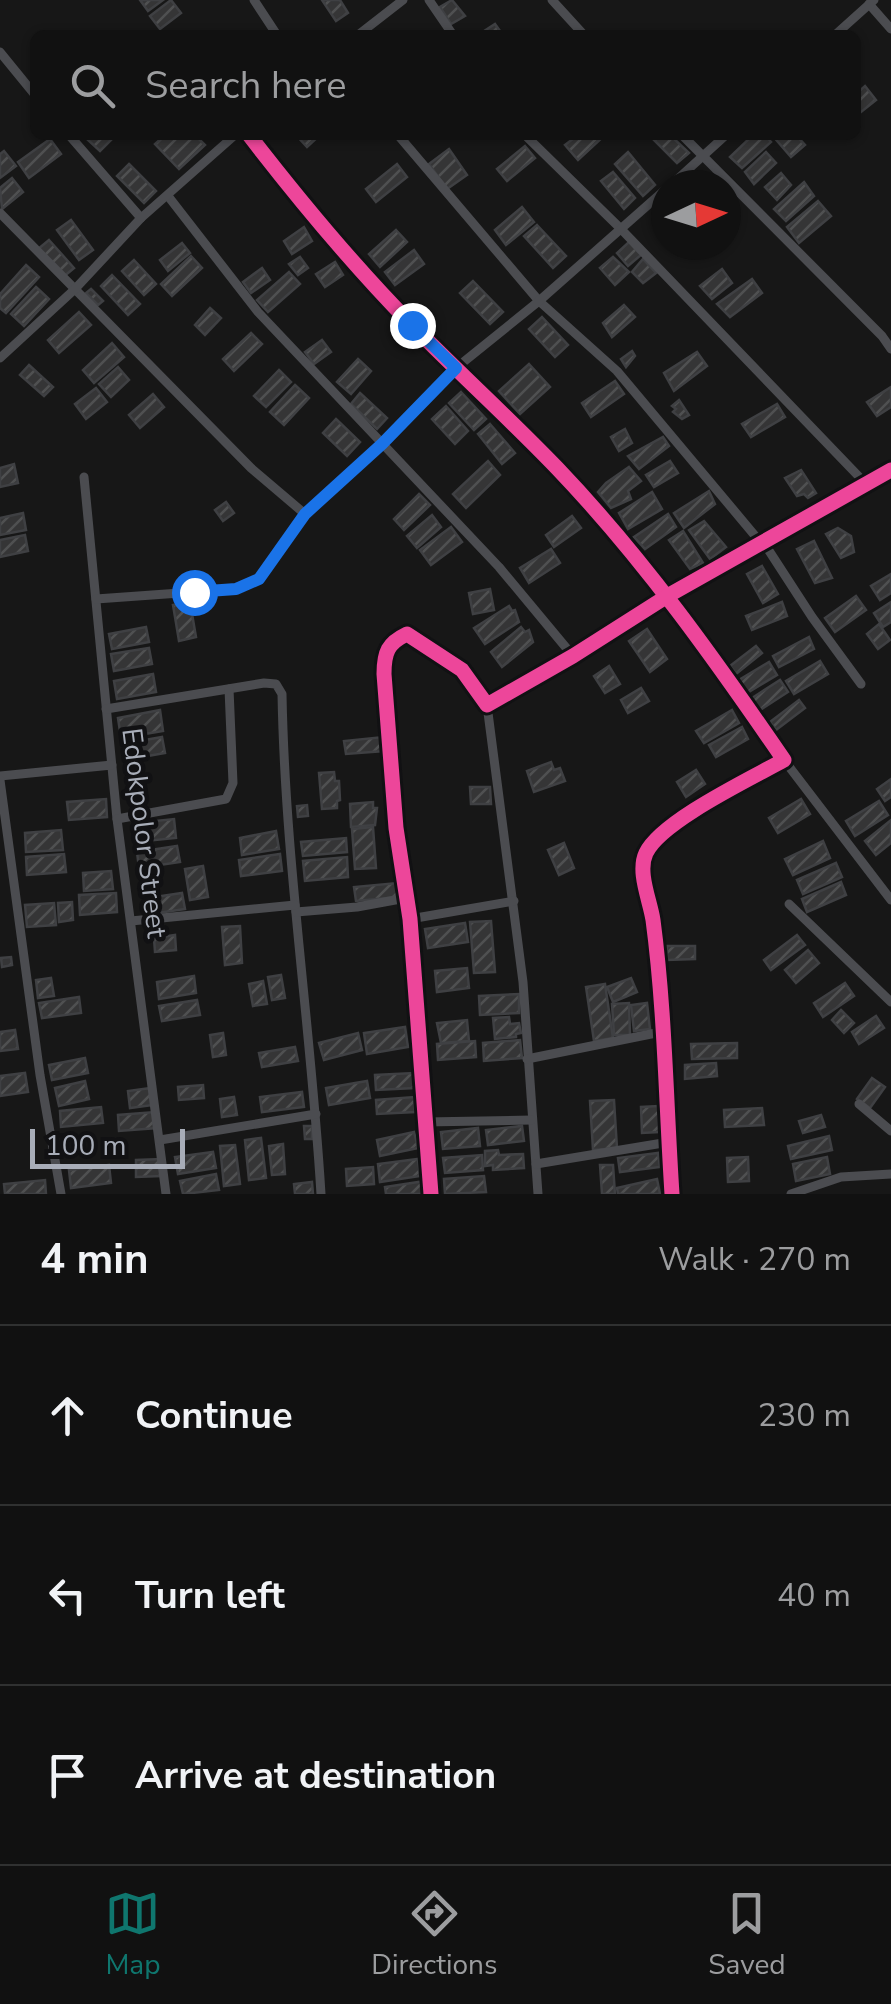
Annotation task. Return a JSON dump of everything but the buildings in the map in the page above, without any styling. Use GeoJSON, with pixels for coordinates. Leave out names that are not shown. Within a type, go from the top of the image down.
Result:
{"type":"FeatureCollection","features":[{"type":"Feature","properties":{"kind":"street"},"geometry":{"type":"LineString","coordinates":[[254,0],[274,30]]}},
{"type":"Feature","properties":{"kind":"street"},"geometry":{"type":"LineString","coordinates":[[430,0],[450,30]]}},
{"type":"Feature","properties":{"kind":"street"},"geometry":{"type":"LineString","coordinates":[[552,0],[579,30]]}},
{"type":"Feature","properties":{"kind":"street"},"geometry":{"type":"LineString","coordinates":[[364,30],[398,2]]}},
{"type":"Feature","properties":{"kind":"street"},"geometry":{"type":"LineString","coordinates":[[841,30],[872,2],[891,29]]}},
{"type":"Feature","properties":{"kind":"street"},"geometry":{"type":"LineString","coordinates":[[0,52],[30,89]]}},
{"type":"Feature","properties":{"kind":"street"},"geometry":{"type":"LineString","coordinates":[[73,140],[142,218]]}},
{"type":"Feature","properties":{"kind":"street"},"geometry":{"type":"LineString","coordinates":[[0,358],[75,289],[142,218],[230,140]]}},
{"type":"Feature","properties":{"kind":"street"},"geometry":{"type":"LineString","coordinates":[[253,140],[306,209],[412,325],[558,469],[668,595],[784,760],[891,900]]}},
{"type":"Feature","properties":{"kind":"street"},"geometry":{"type":"LineString","coordinates":[[402,140],[539,301],[617,371],[763,543],[862,684]]}},
{"type":"Feature","properties":{"kind":"street"},"geometry":{"type":"LineString","coordinates":[[530,140],[867,484]]}},
{"type":"Feature","properties":{"kind":"street"},"geometry":{"type":"LineString","coordinates":[[687,140],[891,349]]}},
{"type":"Feature","properties":{"kind":"street"},"geometry":{"type":"LineString","coordinates":[[688,170],[721,140]]}},
{"type":"Feature","properties":{"kind":"street"},"geometry":{"type":"LineString","coordinates":[[168,196],[258,312],[499,567],[573,656]]}},
{"type":"Feature","properties":{"kind":"street"},"geometry":{"type":"LineString","coordinates":[[96,599],[236,589],[259,579],[305,514],[382,444],[456,368],[651,202]]}},
{"type":"Feature","properties":{"kind":"street"},"geometry":{"type":"LineString","coordinates":[[0,213],[252,468],[305,514]]}},
{"type":"Feature","properties":{"kind":"street"},"geometry":{"type":"LineString","coordinates":[[486,705],[573,656],[668,595],[891,470]]}},
{"type":"Feature","properties":{"kind":"street","name":"Edokpolor Street"},"geometry":{"type":"LineString","coordinates":[[84,476],[117,820],[166,1194]]}},
{"type":"Feature","properties":{"kind":"street"},"geometry":{"type":"LineString","coordinates":[[431,1194],[410,919],[396,828],[384,674],[384,656],[392,642],[408,634],[462,670],[486,705],[514,901],[538,1194]]}},
{"type":"Feature","properties":{"kind":"street"},"geometry":{"type":"LineString","coordinates":[[106,710],[264,683],[276,684],[282,694],[286,822],[321,1194]]}},
{"type":"Feature","properties":{"kind":"street"},"geometry":{"type":"LineString","coordinates":[[117,820],[226,799],[232,782],[229,689]]}},
{"type":"Feature","properties":{"kind":"street"},"geometry":{"type":"LineString","coordinates":[[672,1194],[645,854],[661,834],[713,799],[784,760]]}},
{"type":"Feature","properties":{"kind":"street"},"geometry":{"type":"LineString","coordinates":[[61,1194],[40,1074],[0,778],[112,765]]}},
{"type":"Feature","properties":{"kind":"street"},"geometry":{"type":"LineString","coordinates":[[132,921],[357,907],[406,898]]}},
{"type":"Feature","properties":{"kind":"street"},"geometry":{"type":"LineString","coordinates":[[410,919],[514,901]]}},
{"type":"Feature","properties":{"kind":"street"},"geometry":{"type":"LineString","coordinates":[[789,904],[891,1002]]}},
{"type":"Feature","properties":{"kind":"street"},"geometry":{"type":"LineString","coordinates":[[528,1059],[662,1032]]}},
{"type":"Feature","properties":{"kind":"street"},"geometry":{"type":"LineString","coordinates":[[859,1104],[891,1131]]}},
{"type":"Feature","properties":{"kind":"street"},"geometry":{"type":"LineString","coordinates":[[160,1140],[316,1114]]}},
{"type":"Feature","properties":{"kind":"street"},"geometry":{"type":"LineString","coordinates":[[424,1122],[531,1120]]}},
{"type":"Feature","properties":{"kind":"street"},"geometry":{"type":"LineString","coordinates":[[536,1164],[669,1142]]}},
{"type":"Feature","properties":{"kind":"street"},"geometry":{"type":"LineString","coordinates":[[792,1194],[842,1177],[891,1174]]}},
{"type":"Feature","properties":{"kind":"cycle path"},"geometry":{"type":"LineString","coordinates":[[253,140],[368,279],[557,468],[619,537],[784,760],[688,814],[646,853],[643,877],[653,920],[660,988],[672,1194]]}},
{"type":"Feature","properties":{"kind":"cycle path"},"geometry":{"type":"LineString","coordinates":[[431,1194],[410,919],[396,828],[384,674],[388,649],[407,634],[462,670],[487,705],[669,595],[891,470]]}},
{"type":"Feature","properties":{"kind":"route"},"geometry":{"type":"LineString","coordinates":[[194,592],[236,589],[259,579],[305,514],[382,444],[456,368],[412,325]]}}]}
